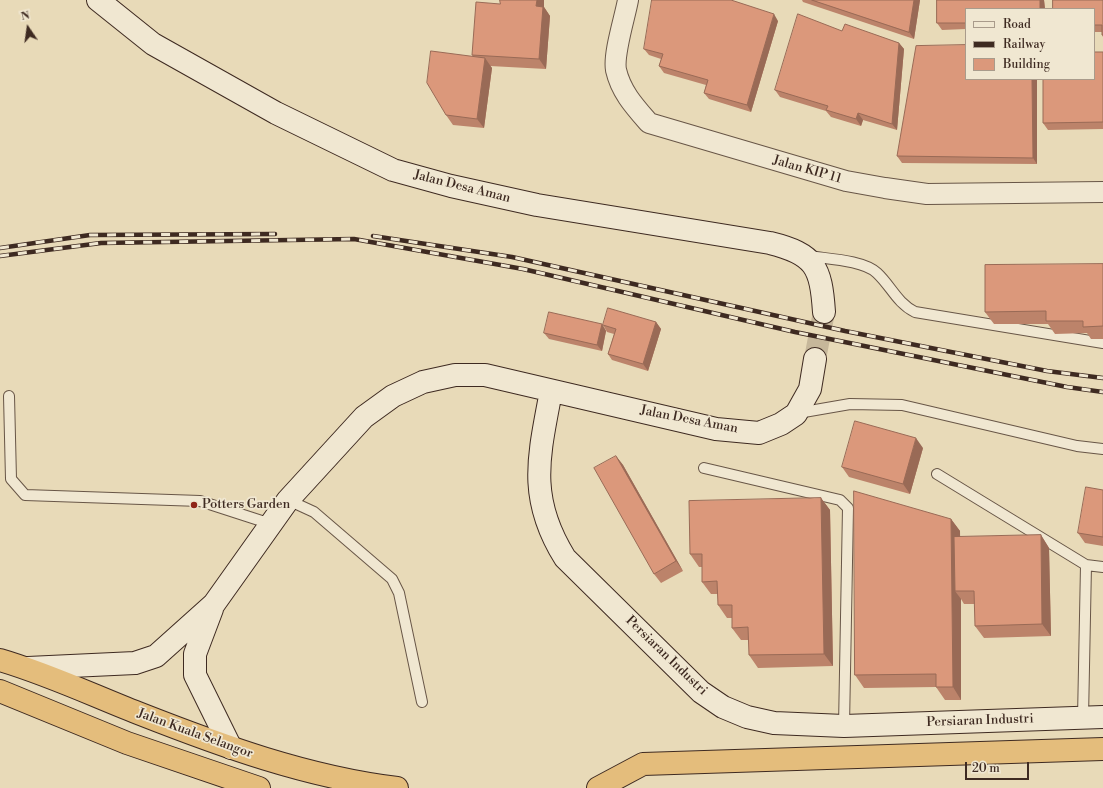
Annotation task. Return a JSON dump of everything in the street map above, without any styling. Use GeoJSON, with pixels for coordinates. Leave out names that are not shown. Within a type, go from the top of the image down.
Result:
{"type":"FeatureCollection","features":[{"type":"Feature","properties":{"kind":"highway","name":"Jalan Kuala Selangor"},"geometry":{"type":"LineString","coordinates":[[0,660],[28,668],[137,713],[230,748],[288,766],[369,784],[397,788]]}},
{"type":"Feature","properties":{"kind":"highway"},"geometry":{"type":"LineString","coordinates":[[0,691],[128,743],[258,788]]}},
{"type":"Feature","properties":{"kind":"highway"},"geometry":{"type":"LineString","coordinates":[[598,788],[643,764],[1103,749]]}},
{"type":"Feature","properties":{"kind":"street","name":"Jalan Desa Aman"},"geometry":{"type":"LineString","coordinates":[[98,0],[153,44],[276,113],[393,170],[451,186],[537,206],[770,243],[789,248],[805,255]]}},
{"type":"Feature","properties":{"kind":"street","name":"Jalan KIP 11"},"geometry":{"type":"LineString","coordinates":[[628,0],[618,44],[616,69],[625,92],[633,106],[649,123],[846,181],[892,189],[926,194],[1103,192]]}},
{"type":"Feature","properties":{"kind":"street"},"geometry":{"type":"LineString","coordinates":[[805,255],[818,273],[823,292],[824,312]]}},
{"type":"Feature","properties":{"kind":"street","name":"Jalan Desa Aman"},"geometry":{"type":"LineString","coordinates":[[28,668],[135,663],[156,656],[214,604],[288,500],[364,417],[393,396],[423,382],[455,375],[485,375],[716,429],[759,433],[782,424],[796,414],[810,389],[815,359]]}},
{"type":"Feature","properties":{"kind":"street","name":"Persiaran Industri"},"geometry":{"type":"LineString","coordinates":[[552,391],[538,461],[539,493],[554,542],[565,558],[700,692],[723,707],[747,717],[774,722],[844,726],[1093,717]]}},
{"type":"Feature","properties":{"kind":"street","name":"Jalan Desa Aman"},"geometry":{"type":"LineString","coordinates":[[214,604],[195,654],[195,675],[230,748]]}},
{"type":"Feature","properties":{"kind":"lane"},"geometry":{"type":"LineString","coordinates":[[805,255],[868,267],[877,273],[906,307],[915,312],[1103,343]]}},
{"type":"Feature","properties":{"kind":"lane"},"geometry":{"type":"LineString","coordinates":[[9,396],[11,479],[25,495],[200,501],[271,524]]}},
{"type":"Feature","properties":{"kind":"lane"},"geometry":{"type":"LineString","coordinates":[[796,414],[850,404],[902,405],[1077,446],[1103,449]]}},
{"type":"Feature","properties":{"kind":"lane"},"geometry":{"type":"LineString","coordinates":[[704,468],[840,500],[848,508],[844,726]]}},
{"type":"Feature","properties":{"kind":"lane"},"geometry":{"type":"LineString","coordinates":[[937,474],[1086,565],[1103,567]]}},
{"type":"Feature","properties":{"kind":"lane"},"geometry":{"type":"LineString","coordinates":[[288,500],[314,512],[392,579],[399,593],[422,702]]}},
{"type":"Feature","properties":{"kind":"lane"},"geometry":{"type":"LineString","coordinates":[[1086,565],[1093,717]]}},
{"type":"Feature","properties":{"kind":"building"},"geometry":{"type":"Polygon","coordinates":[[[500,0],[537,0],[536,6],[543,7],[539,59],[472,55],[476,2],[500,4],[500,0]]]}},
{"type":"Feature","properties":{"kind":"building"},"geometry":{"type":"Polygon","coordinates":[[[652,0],[731,0],[774,14],[747,105],[704,93],[708,80],[659,66],[663,54],[644,49],[652,0]]]}},
{"type":"Feature","properties":{"kind":"building"},"geometry":{"type":"Polygon","coordinates":[[[812,0],[914,0],[909,32],[812,0]]]}},
{"type":"Feature","properties":{"kind":"building"},"geometry":{"type":"Polygon","coordinates":[[[937,0],[1040,0],[1040,8],[965,8],[965,23],[937,23],[937,0]]]}},
{"type":"Feature","properties":{"kind":"building"},"geometry":{"type":"Polygon","coordinates":[[[1053,0],[1103,0],[1103,35],[1102,25],[1095,25],[1095,8],[1053,8],[1053,0]]]}},
{"type":"Feature","properties":{"kind":"building"},"geometry":{"type":"Polygon","coordinates":[[[798,14],[842,31],[845,24],[899,43],[892,124],[858,113],[856,119],[826,110],[828,106],[775,90],[798,14]]]}},
{"type":"Feature","properties":{"kind":"building"},"geometry":{"type":"Polygon","coordinates":[[[965,45],[965,80],[1032,80],[1033,158],[897,156],[916,46],[965,45]]]}},
{"type":"Feature","properties":{"kind":"building"},"geometry":{"type":"Polygon","coordinates":[[[431,51],[485,58],[477,119],[446,115],[427,83],[431,51]]]}},
{"type":"Feature","properties":{"kind":"building"},"geometry":{"type":"Polygon","coordinates":[[[1095,52],[1103,52],[1103,122],[1043,123],[1043,80],[1095,80],[1095,52]]]}},
{"type":"Feature","properties":{"kind":"building"},"geometry":{"type":"Polygon","coordinates":[[[1103,264],[1103,326],[1083,327],[1083,321],[1046,321],[1046,311],[985,312],[985,265],[1103,264]]]}},
{"type":"Feature","properties":{"kind":"building"},"geometry":{"type":"Polygon","coordinates":[[[608,308],[656,322],[643,364],[608,354],[616,329],[603,325],[608,308]]]}},
{"type":"Feature","properties":{"kind":"building"},"geometry":{"type":"Polygon","coordinates":[[[549,312],[602,324],[597,345],[544,333],[549,312]]]}},
{"type":"Feature","properties":{"kind":"building"},"geometry":{"type":"Polygon","coordinates":[[[855,421],[916,438],[903,484],[842,467],[855,421]]]}},
{"type":"Feature","properties":{"kind":"building"},"geometry":{"type":"Polygon","coordinates":[[[616,456],[676,561],[654,574],[594,468],[616,456]]]}},
{"type":"Feature","properties":{"kind":"building"},"geometry":{"type":"Polygon","coordinates":[[[1086,487],[1103,490],[1103,537],[1078,533],[1086,487]]]}},
{"type":"Feature","properties":{"kind":"building"},"geometry":{"type":"Polygon","coordinates":[[[854,491],[951,519],[953,687],[936,687],[936,674],[855,675],[854,491]]]}},
{"type":"Feature","properties":{"kind":"building"},"geometry":{"type":"Polygon","coordinates":[[[821,498],[824,654],[749,655],[748,627],[732,628],[732,605],[718,605],[717,581],[702,582],[702,554],[690,554],[689,501],[821,498]]]}},
{"type":"Feature","properties":{"kind":"building"},"geometry":{"type":"Polygon","coordinates":[[[1041,535],[1042,624],[975,626],[974,591],[955,591],[954,537],[1041,535]]]}},
{"type":"Feature","properties":{"kind":"tunnel"},"geometry":{"type":"LineString","coordinates":[[815,359],[824,312]]}},
{"type":"Feature","properties":{"kind":"railway"},"geometry":{"type":"LineString","coordinates":[[0,248],[90,235],[275,234]]}},
{"type":"Feature","properties":{"kind":"railway"},"geometry":{"type":"LineString","coordinates":[[373,236],[512,257],[845,331],[1047,371],[1103,378]]}},
{"type":"Feature","properties":{"kind":"railway"},"geometry":{"type":"LineString","coordinates":[[0,256],[101,243],[354,239],[523,269],[795,332],[1067,387],[1103,392]]}},
{"type":"Feature","properties":{"kind":"place","name":"Potters Garden"},"geometry":{"type":"Point","coordinates":[194,505]}}]}
